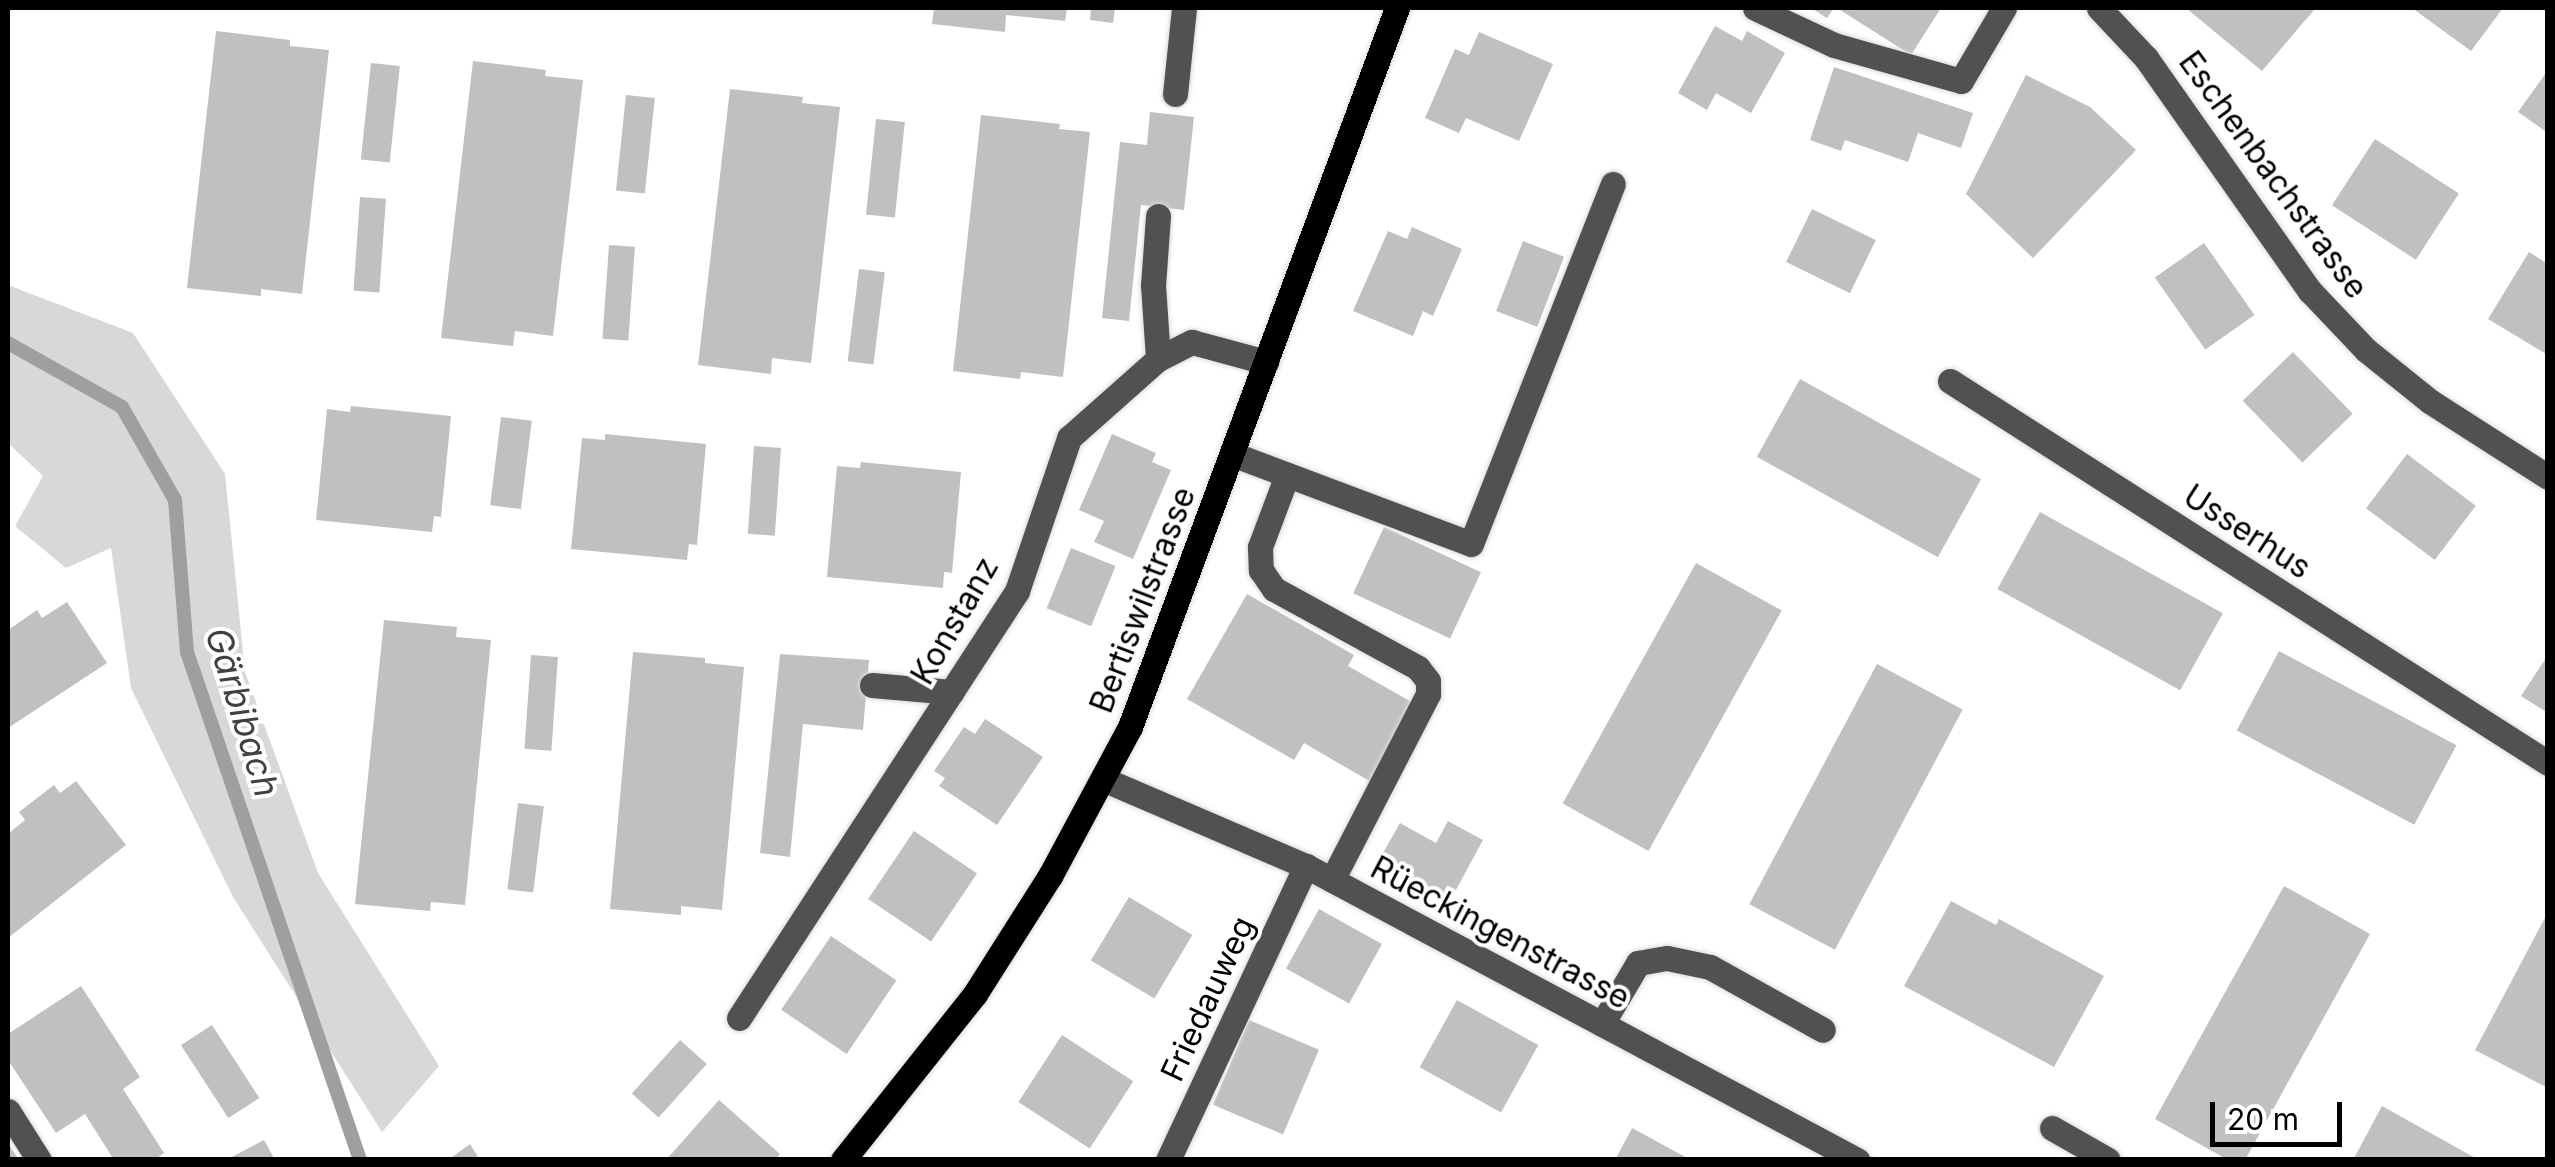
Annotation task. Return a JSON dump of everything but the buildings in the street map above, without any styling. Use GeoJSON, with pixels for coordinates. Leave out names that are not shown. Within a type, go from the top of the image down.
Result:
{"type":"FeatureCollection","features":[{"type":"Feature","properties":{"kind":"main road","name":"Bertiswilstrasse"},"geometry":{"type":"LineString","coordinates":[[844,1160],[975,994],[1050,876],[1104,780],[1163,648],[1396,8]]}},
{"type":"Feature","properties":{"kind":"street"},"geometry":{"type":"LineString","coordinates":[[1175,94],[1184,8]]}},
{"type":"Feature","properties":{"kind":"street"},"geometry":{"type":"LineString","coordinates":[[1755,8],[1834,44],[1961,81],[2004,8]]}},
{"type":"Feature","properties":{"kind":"street","name":"Eschenbachstrasse"},"geometry":{"type":"LineString","coordinates":[[2099,8],[2146,58],[2310,290],[2355,338],[2432,402],[2548,477]]}},
{"type":"Feature","properties":{"kind":"street"},"geometry":{"type":"LineString","coordinates":[[1232,454],[1471,544],[1613,184]]}},
{"type":"Feature","properties":{"kind":"street"},"geometry":{"type":"LineString","coordinates":[[1158,216],[1153,285],[1158,359]]}},
{"type":"Feature","properties":{"kind":"street","name":"Konstanz"},"geometry":{"type":"LineString","coordinates":[[738,1018],[1017,591],[1069,438],[1158,359],[1192,342],[1266,362]]}},
{"type":"Feature","properties":{"kind":"street","name":"Usserhus"},"geometry":{"type":"LineString","coordinates":[[1950,380],[2548,764]]}},
{"type":"Feature","properties":{"kind":"street"},"geometry":{"type":"LineString","coordinates":[[1287,475],[1260,546],[1261,570],[1274,589],[1418,668],[1428,682],[1428,694],[1332,880]]}},
{"type":"Feature","properties":{"kind":"street"},"geometry":{"type":"LineString","coordinates":[[872,684],[952,692]]}},
{"type":"Feature","properties":{"kind":"street","name":"Rüeckingenstrasse"},"geometry":{"type":"LineString","coordinates":[[1104,780],[1306,866],[1602,1024],[1817,1151],[1858,1160]]}},
{"type":"Feature","properties":{"kind":"street","name":"Friedauweg"},"geometry":{"type":"LineString","coordinates":[[1168,1160],[1306,866]]}},
{"type":"Feature","properties":{"kind":"street"},"geometry":{"type":"LineString","coordinates":[[1602,1024],[1638,963],[1667,958],[1710,968],[1823,1030]]}},
{"type":"Feature","properties":{"kind":"street"},"geometry":{"type":"LineString","coordinates":[[8,1111],[40,1160]]}},
{"type":"Feature","properties":{"kind":"street"},"geometry":{"type":"LineString","coordinates":[[2052,1128],[2108,1160]]}},
{"type":"Feature","properties":{"kind":"shaded area"},"geometry":{"type":"Polygon","coordinates":[[[8,285],[133,333],[225,474],[245,672],[318,873],[439,1066],[382,1132],[233,897],[131,688],[111,548],[66,568],[15,526],[43,476],[8,443],[8,285]]]}},
{"type":"Feature","properties":{"kind":"waterway","name":"Gärbibach"},"geometry":{"type":"LineString","coordinates":[[8,343],[122,407],[175,500],[187,652],[360,1160]]}}]}
